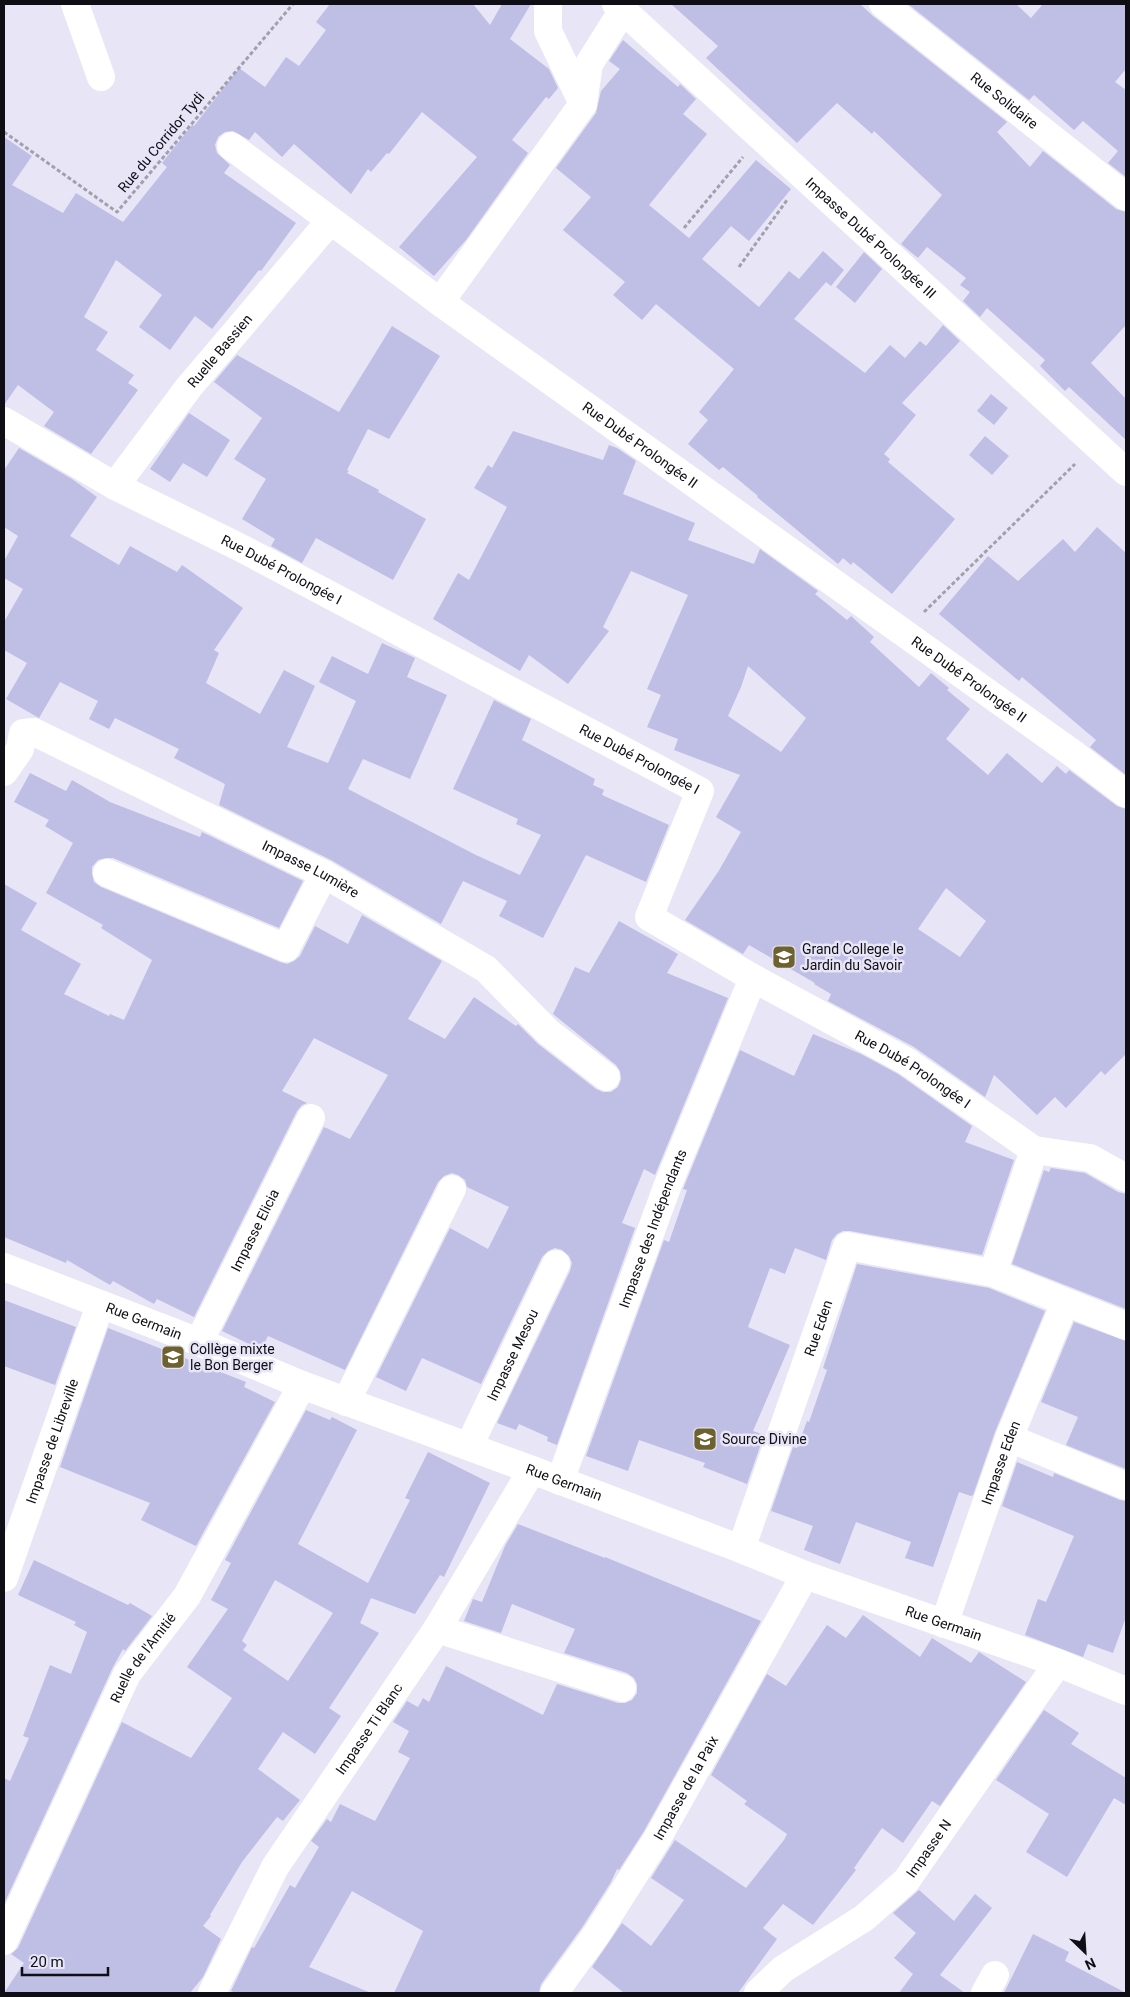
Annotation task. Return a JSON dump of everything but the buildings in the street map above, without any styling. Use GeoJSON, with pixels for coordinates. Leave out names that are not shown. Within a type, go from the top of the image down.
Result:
{"type":"FeatureCollection","features":[{"type":"Feature","properties":{"kind":"street"},"geometry":{"type":"LineString","coordinates":[[75,4],[101,77]]}},
{"type":"Feature","properties":{"kind":"street"},"geometry":{"type":"LineString","coordinates":[[548,4],[548,31],[584,104]]}},
{"type":"Feature","properties":{"kind":"street","name":"Rue Solidaire"},"geometry":{"type":"LineString","coordinates":[[883,4],[1126,197]]}},
{"type":"Feature","properties":{"kind":"street"},"geometry":{"type":"LineString","coordinates":[[440,302],[584,104],[589,64],[620,7]]}},
{"type":"Feature","properties":{"kind":"street","name":"Impasse Dubé Prolongée III"},"geometry":{"type":"LineString","coordinates":[[620,7],[760,138],[1126,472]]}},
{"type":"Feature","properties":{"kind":"street","name":"Rue Dubé Prolongée II"},"geometry":{"type":"LineString","coordinates":[[231,146],[440,302],[1075,755],[1126,794]]}},
{"type":"Feature","properties":{"kind":"street","name":"Ruelle Bassien"},"geometry":{"type":"LineString","coordinates":[[115,486],[189,387],[330,221]]}},
{"type":"Feature","properties":{"kind":"street","name":"Rue Dubé Prolongée I"},"geometry":{"type":"LineString","coordinates":[[4,421],[115,486],[249,552],[700,791],[649,917],[753,978],[906,1061],[1034,1150]]}},
{"type":"Feature","properties":{"kind":"street","name":"Impasse Lumière"},"geometry":{"type":"LineString","coordinates":[[4,772],[20,749],[23,733],[34,732],[324,874],[486,969],[548,1032],[606,1077]]}},
{"type":"Feature","properties":{"kind":"street"},"geometry":{"type":"LineString","coordinates":[[107,873],[286,948],[324,874]]}},
{"type":"Feature","properties":{"kind":"street","name":"Impasse des Indépendants"},"geometry":{"type":"LineString","coordinates":[[560,1481],[667,1187],[753,978]]}},
{"type":"Feature","properties":{"kind":"street","name":"Impasse Elicia"},"geometry":{"type":"LineString","coordinates":[[199,1342],[311,1118]]}},
{"type":"Feature","properties":{"kind":"street"},"geometry":{"type":"LineString","coordinates":[[1126,1178],[1090,1158],[1034,1150],[992,1273],[1126,1326]]}},
{"type":"Feature","properties":{"kind":"street"},"geometry":{"type":"LineString","coordinates":[[346,1402],[452,1189]]}},
{"type":"Feature","properties":{"kind":"street","name":"Rue Eden"},"geometry":{"type":"LineString","coordinates":[[740,1549],[847,1246],[992,1273]]}},
{"type":"Feature","properties":{"kind":"street","name":"Impasse Mesou"},"geometry":{"type":"LineString","coordinates":[[469,1446],[556,1264]]}},
{"type":"Feature","properties":{"kind":"street","name":"Rue Germain"},"geometry":{"type":"LineString","coordinates":[[4,1267],[199,1342],[346,1402],[469,1446],[740,1549],[804,1576],[1058,1662],[1126,1691]]}},
{"type":"Feature","properties":{"kind":"street","name":"Impasse Eden"},"geometry":{"type":"LineString","coordinates":[[944,1624],[1009,1438],[1065,1303]]}},
{"type":"Feature","properties":{"kind":"street","name":"Impasse de Libreville"},"geometry":{"type":"LineString","coordinates":[[4,1578],[100,1305]]}},
{"type":"Feature","properties":{"kind":"street","name":"Ruelle de l'Amitié"},"geometry":{"type":"LineString","coordinates":[[4,1941],[127,1674],[187,1596],[302,1385]]}},
{"type":"Feature","properties":{"kind":"street"},"geometry":{"type":"LineString","coordinates":[[1009,1438],[1126,1486]]}},
{"type":"Feature","properties":{"kind":"street","name":"Impasse Ti Blanc"},"geometry":{"type":"LineString","coordinates":[[212,1993],[276,1867],[437,1629],[532,1470]]}},
{"type":"Feature","properties":{"kind":"street","name":"Impasse de la Paix"},"geometry":{"type":"LineString","coordinates":[[554,1993],[596,1935],[657,1839],[804,1576]]}},
{"type":"Feature","properties":{"kind":"street"},"geometry":{"type":"LineString","coordinates":[[437,1629],[622,1688]]}},
{"type":"Feature","properties":{"kind":"street","name":"Impasse N"},"geometry":{"type":"LineString","coordinates":[[758,1993],[783,1969],[864,1918],[906,1881],[1058,1662]]}},
{"type":"Feature","properties":{"kind":"path","name":"Rue du Corridor Tydi"},"geometry":{"type":"LineString","coordinates":[[4,132],[117,212],[293,4]]}},
{"type":"Feature","properties":{"kind":"path"},"geometry":{"type":"LineString","coordinates":[[684,228],[760,138]]}},
{"type":"Feature","properties":{"kind":"path"},"geometry":{"type":"LineString","coordinates":[[739,267],[803,177]]}},
{"type":"Feature","properties":{"kind":"path"},"geometry":{"type":"LineString","coordinates":[[903,633],[1096,445]]}},
{"type":"Feature","properties":{"kind":"place","name":"Grand College le Jardin du Savoir"},"geometry":{"type":"Point","coordinates":[784,957]}},
{"type":"Feature","properties":{"kind":"place","name":"Collège mixte le Bon Berger"},"geometry":{"type":"Point","coordinates":[173,1357]}},
{"type":"Feature","properties":{"kind":"place","name":"Source Divine"},"geometry":{"type":"Point","coordinates":[705,1439]}}]}
